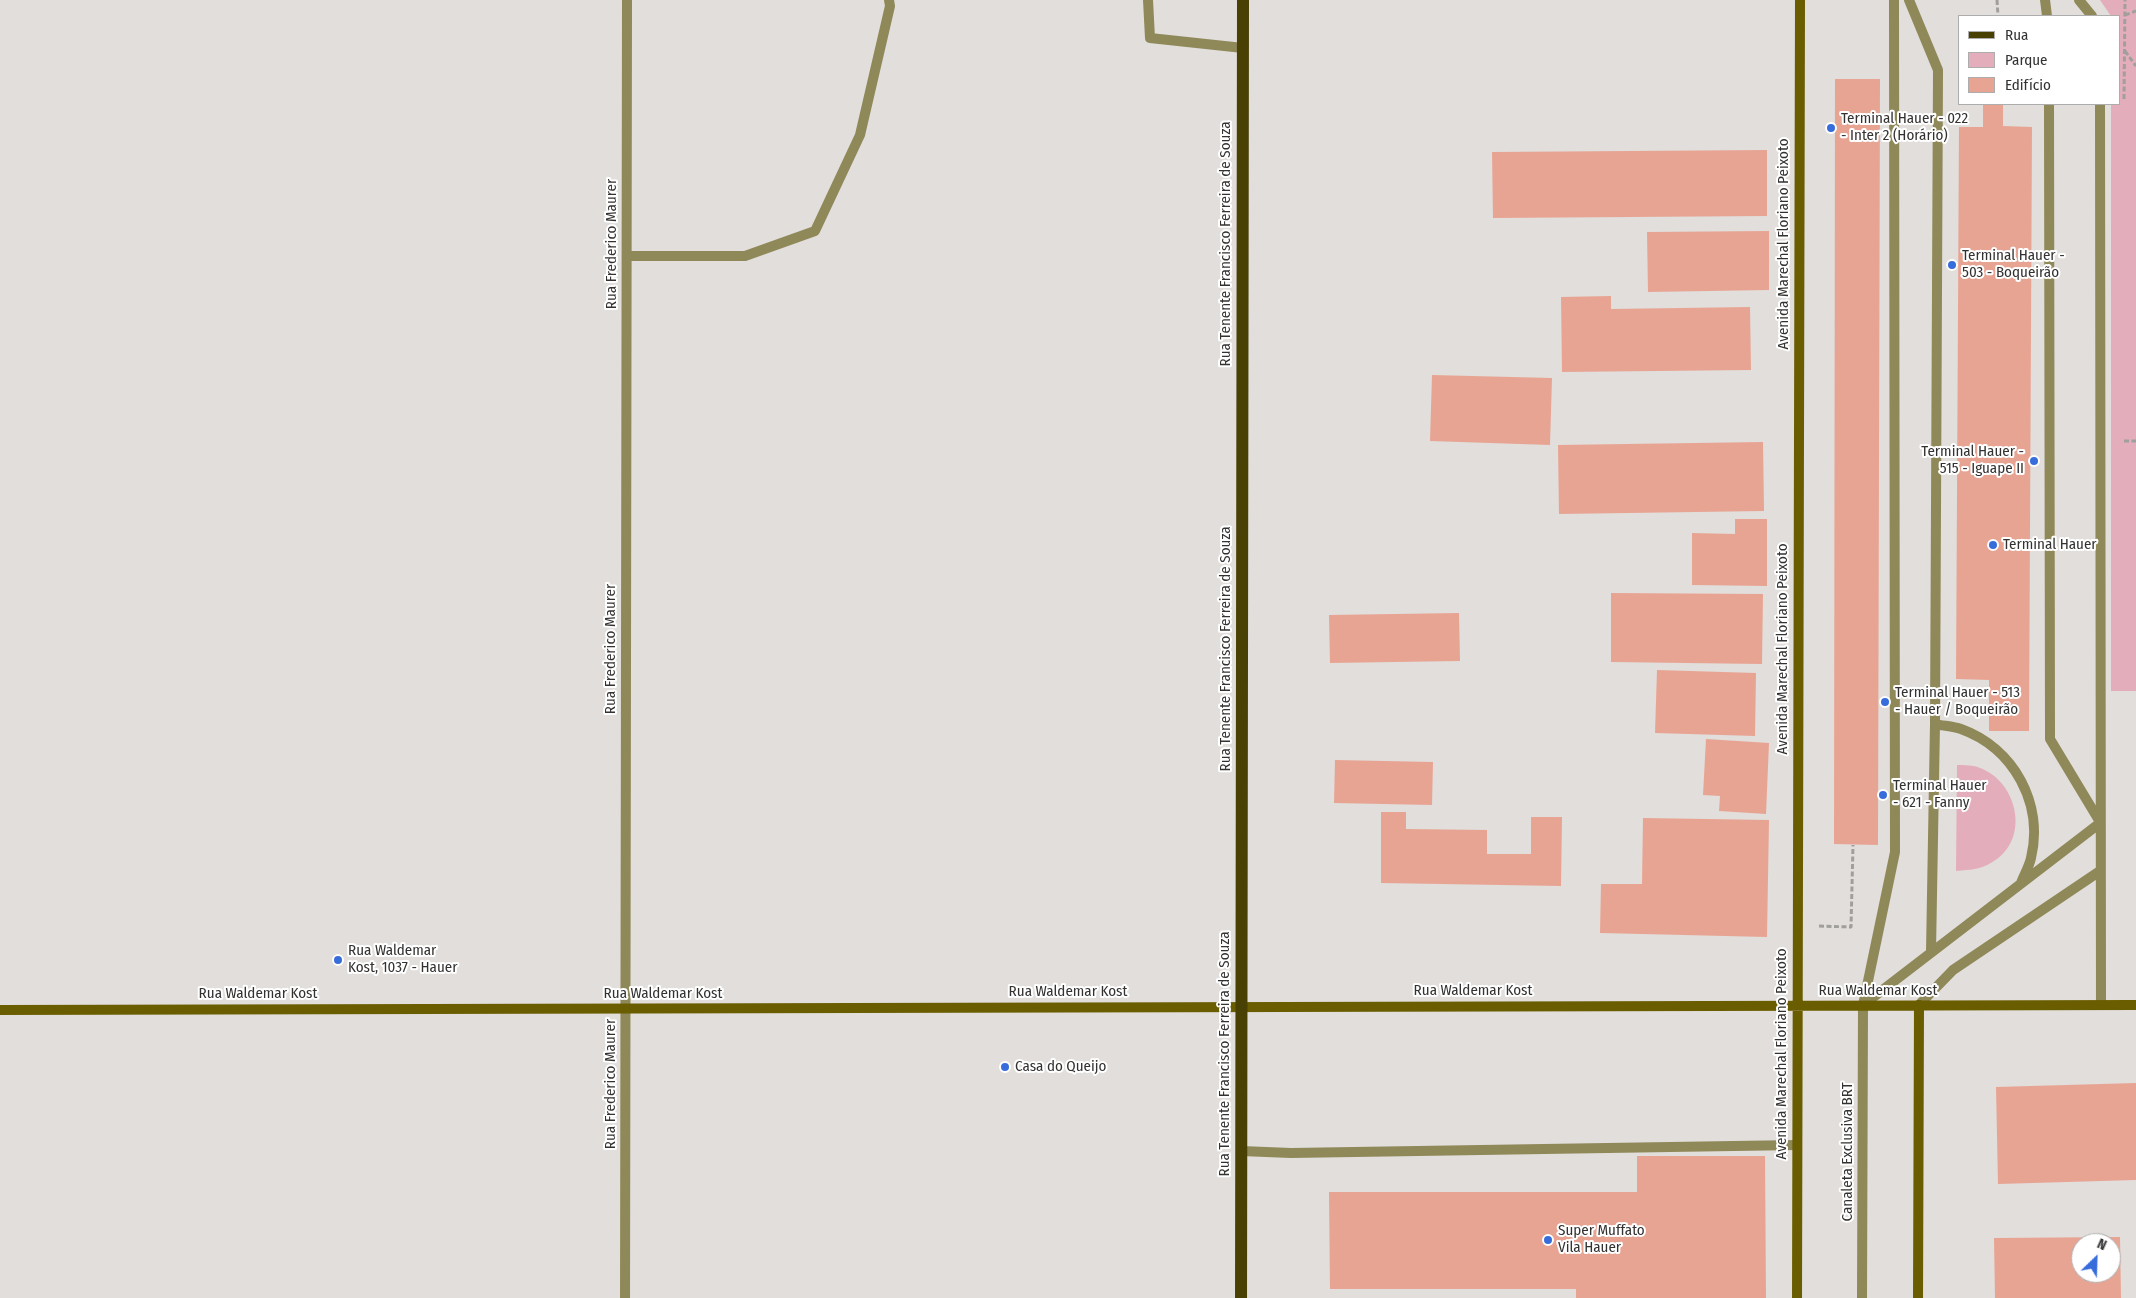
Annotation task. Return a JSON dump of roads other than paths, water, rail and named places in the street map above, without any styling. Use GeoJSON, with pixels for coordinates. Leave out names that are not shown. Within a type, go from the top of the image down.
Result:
{"type":"FeatureCollection","features":[{"type":"Feature","properties":{"kind":"main road","name":"Rua Tenente Francisco Ferreira de Souza"},"geometry":{"type":"LineString","coordinates":[[1241,1298],[1243,0]]}},
{"type":"Feature","properties":{"kind":"street","name":"Rua Frederico Maurer"},"geometry":{"type":"LineString","coordinates":[[626,1298],[627,0]]}},
{"type":"Feature","properties":{"kind":"street"},"geometry":{"type":"LineString","coordinates":[[627,256],[745,256],[815,231],[860,135],[890,6],[889,0]]}},
{"type":"Feature","properties":{"kind":"street"},"geometry":{"type":"LineString","coordinates":[[1148,0],[1150,38],[1243,48]]}},
{"type":"Feature","properties":{"kind":"street","name":"Avenida Marechal Floriano Peixoto"},"geometry":{"type":"LineString","coordinates":[[1797,1298],[1800,0]]}},
{"type":"Feature","properties":{"kind":"street","name":"Canaleta Exclusiva BRT"},"geometry":{"type":"LineString","coordinates":[[1862,1298],[1863,1005],[1895,852],[1894,0]]}},
{"type":"Feature","properties":{"kind":"street"},"geometry":{"type":"LineString","coordinates":[[1909,0],[1938,70],[1935,724],[1931,952]]}},
{"type":"Feature","properties":{"kind":"street"},"geometry":{"type":"LineString","coordinates":[[2045,0],[2047,15]]}},
{"type":"Feature","properties":{"kind":"street"},"geometry":{"type":"LineString","coordinates":[[2079,0],[2091,15]]}},
{"type":"Feature","properties":{"kind":"street"},"geometry":{"type":"LineString","coordinates":[[2049,105],[2050,738],[2100,823]]}},
{"type":"Feature","properties":{"kind":"street"},"geometry":{"type":"LineString","coordinates":[[2100,105],[2101,1005]]}},
{"type":"Feature","properties":{"kind":"street"},"geometry":{"type":"LineString","coordinates":[[1935,724],[1960,729],[1985,740],[2006,758],[2022,780],[2032,805],[2034,832],[2031,859],[2020,884]]}},
{"type":"Feature","properties":{"kind":"street"},"geometry":{"type":"LineString","coordinates":[[1863,1005],[2100,823]]}},
{"type":"Feature","properties":{"kind":"street"},"geometry":{"type":"LineString","coordinates":[[1918,1298],[1919,1006],[1953,970],[2100,871]]}},
{"type":"Feature","properties":{"kind":"street","name":"Rua Waldemar Kost"},"geometry":{"type":"LineString","coordinates":[[0,1010],[2136,1005]]}},
{"type":"Feature","properties":{"kind":"street"},"geometry":{"type":"LineString","coordinates":[[1241,1151],[1291,1153],[1797,1145]]}},
{"type":"Feature","properties":{"kind":"place","name":"Terminal Hauer - 022 - Inter 2 (Horário)"},"geometry":{"type":"Point","coordinates":[1831,128]}},
{"type":"Feature","properties":{"kind":"place","name":"Terminal Hauer - 503 - Boqueirão"},"geometry":{"type":"Point","coordinates":[1952,265]}},
{"type":"Feature","properties":{"kind":"place","name":"Terminal Hauer - 515 - Iguape II"},"geometry":{"type":"Point","coordinates":[2034,461]}},
{"type":"Feature","properties":{"kind":"place","name":"Terminal Hauer"},"geometry":{"type":"Point","coordinates":[1993,545]}},
{"type":"Feature","properties":{"kind":"place","name":"Terminal Hauer - 513 - Hauer / Boqueirão"},"geometry":{"type":"Point","coordinates":[1885,702]}},
{"type":"Feature","properties":{"kind":"place","name":"Terminal Hauer - 621 - Fanny"},"geometry":{"type":"Point","coordinates":[1883,795]}},
{"type":"Feature","properties":{"kind":"place","name":"Rua Waldemar Kost, 1037 - Hauer"},"geometry":{"type":"Point","coordinates":[338,960]}},
{"type":"Feature","properties":{"kind":"place","name":"Casa do Queijo"},"geometry":{"type":"Point","coordinates":[1005,1067]}},
{"type":"Feature","properties":{"kind":"place","name":"Super Muffato Vila Hauer"},"geometry":{"type":"Point","coordinates":[1548,1240]}}]}
